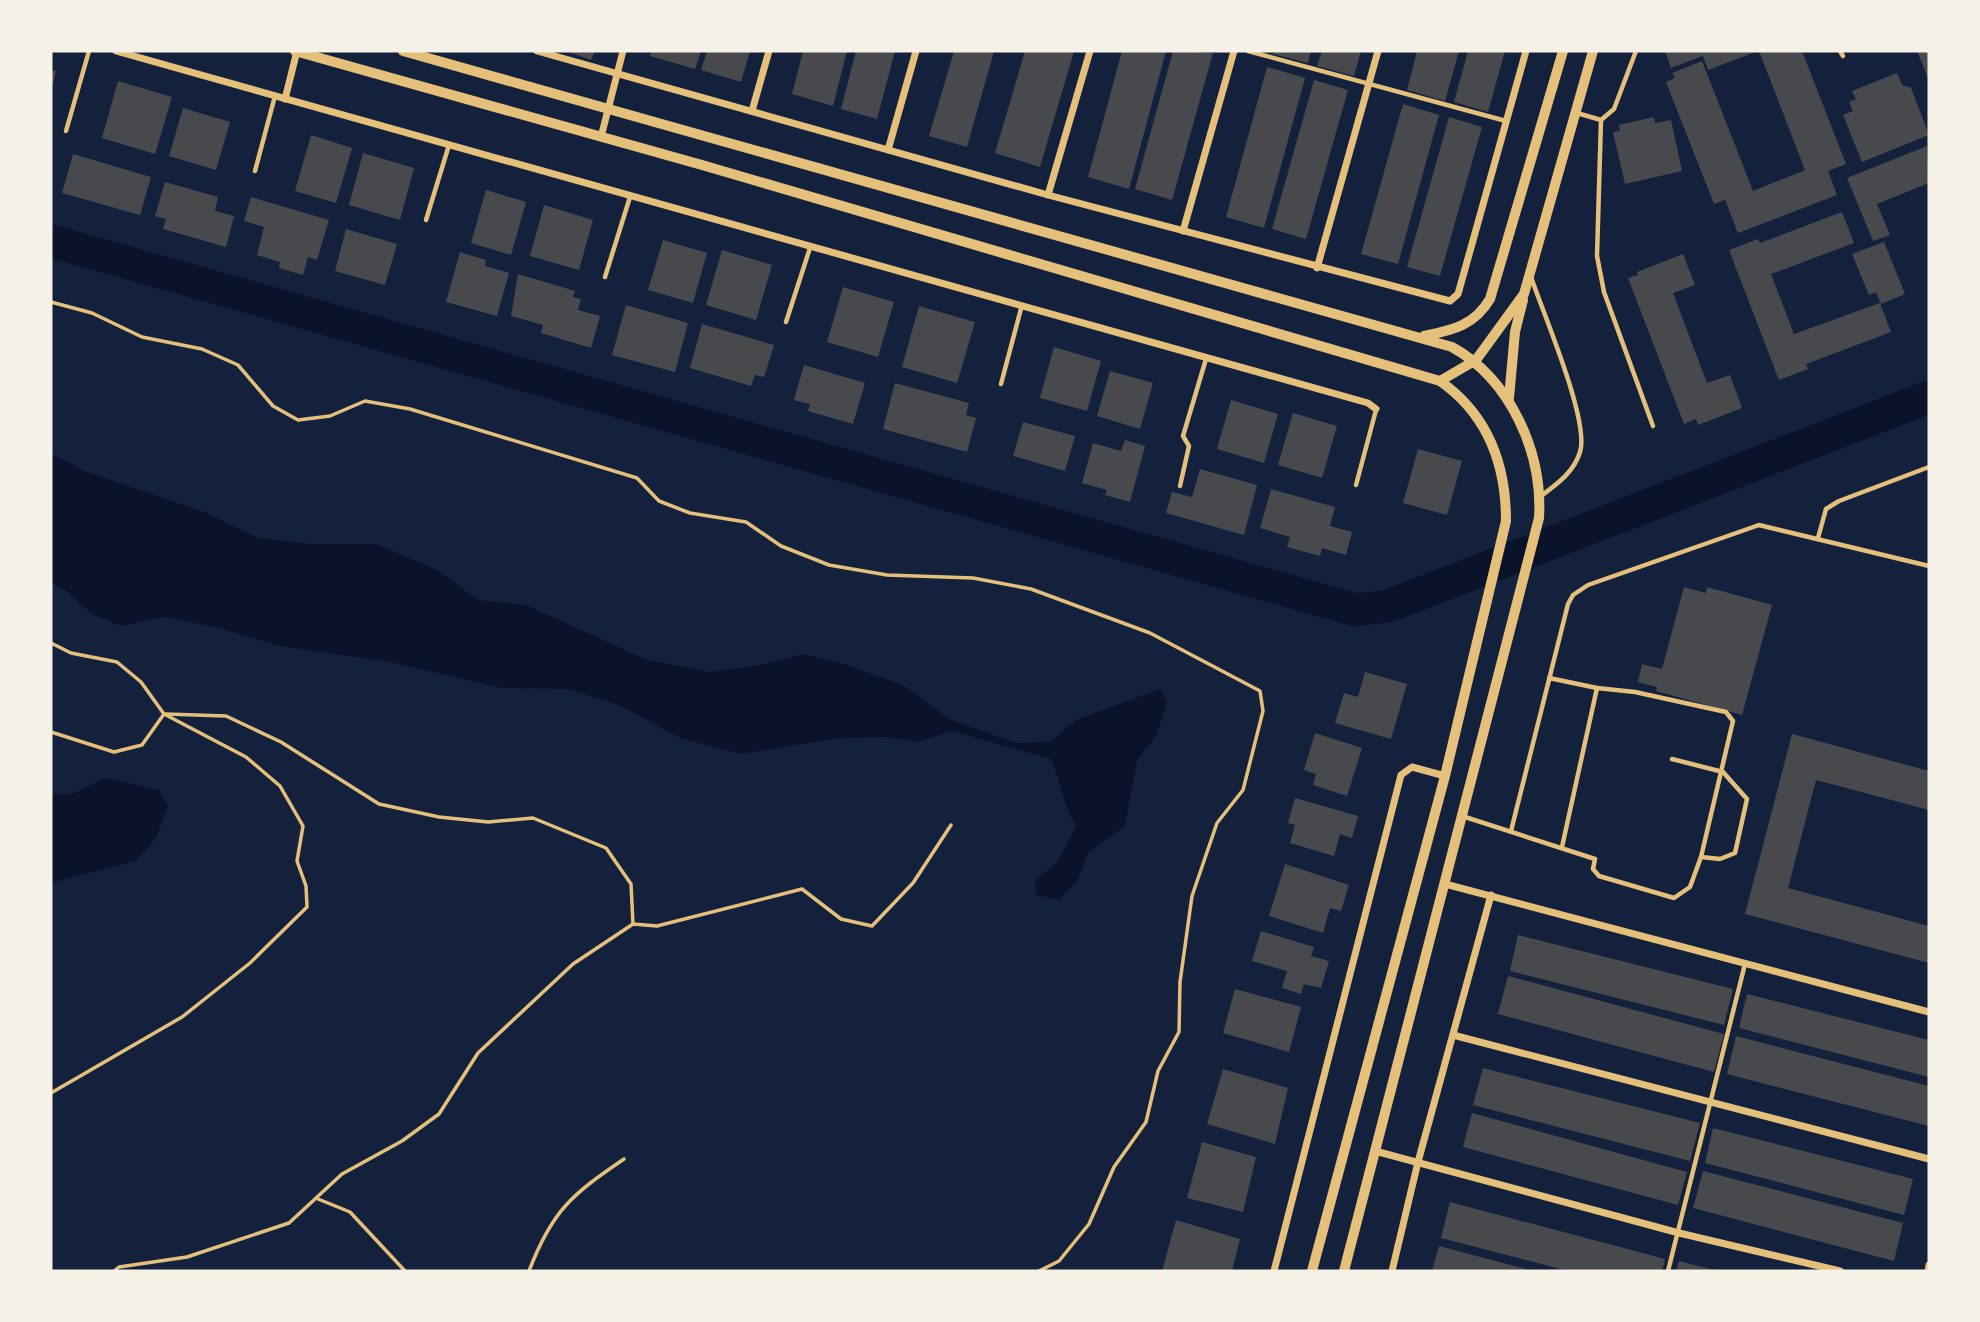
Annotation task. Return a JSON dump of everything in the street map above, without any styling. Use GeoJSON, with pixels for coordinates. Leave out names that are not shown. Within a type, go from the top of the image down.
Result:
{"type":"FeatureCollection","features":[{"type":"Feature","properties":{"kind":"street"},"geometry":{"type":"LineString","coordinates":[[116,51],[1368,403],[1376,409]]}},
{"type":"Feature","properties":{"kind":"street"},"geometry":{"type":"LineString","coordinates":[[285,99],[296,51],[1440,381],[1460,395],[1488,434],[1506,488],[1506,521],[1445,776],[1312,1271]]}},
{"type":"Feature","properties":{"kind":"street"},"geometry":{"type":"LineString","coordinates":[[403,51],[1421,337],[1452,347],[1476,360],[1509,398],[1537,473],[1541,496],[1539,518],[1344,1271]]}},
{"type":"Feature","properties":{"kind":"street"},"geometry":{"type":"LineString","coordinates":[[537,51],[1048,195],[1450,301],[1458,294],[1526,51]]}},
{"type":"Feature","properties":{"kind":"street"},"geometry":{"type":"LineString","coordinates":[[601,137],[623,51]]}},
{"type":"Feature","properties":{"kind":"street"},"geometry":{"type":"LineString","coordinates":[[752,111],[769,51]]}},
{"type":"Feature","properties":{"kind":"street"},"geometry":{"type":"LineString","coordinates":[[888,150],[916,51]]}},
{"type":"Feature","properties":{"kind":"street"},"geometry":{"type":"LineString","coordinates":[[1048,195],[1090,51]]}},
{"type":"Feature","properties":{"kind":"street"},"geometry":{"type":"LineString","coordinates":[[1183,231],[1234,51]]}},
{"type":"Feature","properties":{"kind":"street"},"geometry":{"type":"LineString","coordinates":[[1318,268],[1378,51]]}},
{"type":"Feature","properties":{"kind":"street"},"geometry":{"type":"LineString","coordinates":[[1421,337],[1457,330],[1469,323],[1490,299],[1563,51]]}},
{"type":"Feature","properties":{"kind":"street"},"geometry":{"type":"LineString","coordinates":[[1509,398],[1515,332],[1524,294],[1593,51]]}},
{"type":"Feature","properties":{"kind":"street"},"geometry":{"type":"LineString","coordinates":[[1440,381],[1476,360],[1524,294]]}},
{"type":"Feature","properties":{"kind":"street"},"geometry":{"type":"LineString","coordinates":[[1274,1271],[1401,775],[1412,767],[1445,776]]}},
{"type":"Feature","properties":{"kind":"street"},"geometry":{"type":"LineString","coordinates":[[1445,884],[1929,1012]]}},
{"type":"Feature","properties":{"kind":"street"},"geometry":{"type":"LineString","coordinates":[[1392,1271],[1418,1162],[1491,895]]}},
{"type":"Feature","properties":{"kind":"street"},"geometry":{"type":"LineString","coordinates":[[1453,1035],[1929,1159]]}},
{"type":"Feature","properties":{"kind":"street"},"geometry":{"type":"LineString","coordinates":[[1375,1151],[1679,1233],[1840,1271]]}},
{"type":"Feature","properties":{"kind":"street"},"geometry":{"type":"LineString","coordinates":[[1928,1271],[1929,1265]]}},
{"type":"Feature","properties":{"kind":"lane"},"geometry":{"type":"LineString","coordinates":[[66,131],[89,51]]}},
{"type":"Feature","properties":{"kind":"lane"},"geometry":{"type":"LineString","coordinates":[[1248,51],[1506,121]]}},
{"type":"Feature","properties":{"kind":"lane"},"geometry":{"type":"LineString","coordinates":[[1636,51],[1614,109],[1601,120],[1597,256],[1604,292],[1653,426]]}},
{"type":"Feature","properties":{"kind":"lane"},"geometry":{"type":"LineString","coordinates":[[255,171],[275,96]]}},
{"type":"Feature","properties":{"kind":"lane"},"geometry":{"type":"LineString","coordinates":[[1576,113],[1601,120]]}},
{"type":"Feature","properties":{"kind":"lane"},"geometry":{"type":"LineString","coordinates":[[426,220],[449,145]]}},
{"type":"Feature","properties":{"kind":"lane"},"geometry":{"type":"LineString","coordinates":[[605,277],[630,197]]}},
{"type":"Feature","properties":{"kind":"lane"},"geometry":{"type":"LineString","coordinates":[[786,322],[810,248]]}},
{"type":"Feature","properties":{"kind":"lane"},"geometry":{"type":"LineString","coordinates":[[1530,273],[1573,397],[1582,443],[1569,473],[1541,496]]}},
{"type":"Feature","properties":{"kind":"lane"},"geometry":{"type":"LineString","coordinates":[[1001,384],[1022,305]]}},
{"type":"Feature","properties":{"kind":"lane"},"geometry":{"type":"LineString","coordinates":[[1180,486],[1189,446],[1183,436],[1206,359]]}},
{"type":"Feature","properties":{"kind":"lane"},"geometry":{"type":"LineString","coordinates":[[1356,485],[1376,409]]}},
{"type":"Feature","properties":{"kind":"lane"},"geometry":{"type":"LineString","coordinates":[[1818,538],[1826,509],[1839,500],[1929,467]]}},
{"type":"Feature","properties":{"kind":"lane"},"geometry":{"type":"LineString","coordinates":[[1511,831],[1568,604],[1573,595],[1588,584],[1749,526],[1759,525],[1929,566]]}},
{"type":"Feature","properties":{"kind":"lane"},"geometry":{"type":"LineString","coordinates":[[1462,816],[1595,859],[1593,869],[1599,876],[1674,898],[1690,887],[1701,857],[1734,721],[1726,712],[1635,692],[1597,688],[1549,678]]}},
{"type":"Feature","properties":{"kind":"lane"},"geometry":{"type":"LineString","coordinates":[[1562,847],[1597,688]]}},
{"type":"Feature","properties":{"kind":"lane"},"geometry":{"type":"LineString","coordinates":[[1672,758],[1723,772],[1747,799],[1735,853],[1720,859],[1701,857]]}},
{"type":"Feature","properties":{"kind":"lane"},"geometry":{"type":"LineString","coordinates":[[1668,1271],[1713,1102],[1745,963]]}},
{"type":"Feature","properties":{"kind":"path"},"geometry":{"type":"LineString","coordinates":[[51,302],[92,313],[142,337],[202,349],[239,365],[273,406],[298,420],[330,416],[365,401],[410,409],[637,478],[659,501],[690,513],[746,522],[781,546],[829,565],[887,575],[973,578],[1031,589],[1150,633],[1260,691],[1263,711],[1243,790],[1217,823],[1192,895],[1180,982],[1179,1032],[1158,1071],[1146,1122],[1114,1167],[1089,1224],[1059,1261],[1039,1271]]}},
{"type":"Feature","properties":{"kind":"path"},"geometry":{"type":"LineString","coordinates":[[51,643],[71,653],[117,662],[141,682],[164,714],[246,758],[280,786],[303,826],[297,861],[306,886],[307,907],[250,963],[182,1017],[51,1093]]}},
{"type":"Feature","properties":{"kind":"path"},"geometry":{"type":"LineString","coordinates":[[51,732],[114,752],[142,745],[164,714]]}},
{"type":"Feature","properties":{"kind":"path"},"geometry":{"type":"LineString","coordinates":[[164,714],[226,716],[281,742],[379,804],[439,817],[488,822],[533,818],[606,848],[631,884],[633,923]]}},
{"type":"Feature","properties":{"kind":"path"},"geometry":{"type":"LineString","coordinates":[[114,1271],[119,1267],[187,1257],[289,1223],[342,1174],[402,1141],[439,1114],[478,1053],[537,995],[605,939],[633,923],[657,926],[802,889],[841,919],[872,926],[913,883],[951,825]]}},
{"type":"Feature","properties":{"kind":"path"},"geometry":{"type":"LineString","coordinates":[[529,1271],[543,1235],[576,1191],[624,1159]]}},
{"type":"Feature","properties":{"kind":"path"},"geometry":{"type":"LineString","coordinates":[[318,1199],[350,1212],[405,1271]]}},
{"type":"Feature","properties":{"kind":"water"},"geometry":{"type":"Polygon","coordinates":[[[51,453],[84,471],[207,513],[258,538],[311,544],[376,544],[437,570],[478,600],[526,605],[647,660],[710,672],[766,664],[803,654],[847,665],[903,685],[951,720],[1017,743],[1050,742],[1076,720],[1160,689],[1167,702],[1156,736],[1137,761],[1125,826],[1088,853],[1078,880],[1059,900],[1036,895],[1035,880],[1057,863],[1076,826],[1051,759],[952,731],[917,742],[888,737],[839,738],[741,754],[680,738],[619,705],[568,689],[502,688],[390,662],[280,646],[219,628],[165,617],[121,626],[92,614],[64,589],[51,583],[51,453]]]}},
{"type":"Feature","properties":{"kind":"water"},"geometry":{"type":"Polygon","coordinates":[[[105,778],[159,790],[168,806],[156,838],[136,861],[51,883],[51,794],[72,794],[105,778]]]}},
{"type":"Feature","properties":{"kind":"building"},"geometry":{"type":"Polygon","coordinates":[[[566,51],[595,51],[591,60],[566,51]]]}},
{"type":"Feature","properties":{"kind":"building"},"geometry":{"type":"Polygon","coordinates":[[[651,51],[701,51],[695,69],[650,56],[651,51]]]}},
{"type":"Feature","properties":{"kind":"building"},"geometry":{"type":"Polygon","coordinates":[[[707,51],[750,51],[741,82],[701,70],[707,51]]]}},
{"type":"Feature","properties":{"kind":"building"},"geometry":{"type":"Polygon","coordinates":[[[803,51],[847,51],[833,106],[792,94],[803,51]]]}},
{"type":"Feature","properties":{"kind":"building"},"geometry":{"type":"Polygon","coordinates":[[[856,51],[895,51],[877,119],[841,109],[856,51]]]}},
{"type":"Feature","properties":{"kind":"building"},"geometry":{"type":"Polygon","coordinates":[[[954,51],[994,51],[967,147],[929,136],[954,51]]]}},
{"type":"Feature","properties":{"kind":"building"},"geometry":{"type":"Polygon","coordinates":[[[1025,51],[1074,51],[1040,167],[995,153],[1025,51]]]}},
{"type":"Feature","properties":{"kind":"building"},"geometry":{"type":"Polygon","coordinates":[[[1122,51],[1166,51],[1129,189],[1088,177],[1122,51]]]}},
{"type":"Feature","properties":{"kind":"building"},"geometry":{"type":"Polygon","coordinates":[[[1173,51],[1213,53],[1172,200],[1135,189],[1173,51]]]}},
{"type":"Feature","properties":{"kind":"building"},"geometry":{"type":"Polygon","coordinates":[[[1274,51],[1311,51],[1308,63],[1273,54],[1274,51]]]}},
{"type":"Feature","properties":{"kind":"building"},"geometry":{"type":"Polygon","coordinates":[[[1322,51],[1361,51],[1354,76],[1317,66],[1322,51]]]}},
{"type":"Feature","properties":{"kind":"building"},"geometry":{"type":"Polygon","coordinates":[[[1417,51],[1459,51],[1445,101],[1407,90],[1417,51]]]}},
{"type":"Feature","properties":{"kind":"building"},"geometry":{"type":"Polygon","coordinates":[[[1468,51],[1505,51],[1488,112],[1454,102],[1468,51]]]}},
{"type":"Feature","properties":{"kind":"building"},"geometry":{"type":"Polygon","coordinates":[[[1665,51],[1758,51],[1708,70],[1703,56],[1671,68],[1665,51]]]}},
{"type":"Feature","properties":{"kind":"building"},"geometry":{"type":"Polygon","coordinates":[[[1759,51],[1802,51],[1846,164],[1828,171],[1837,195],[1738,233],[1725,200],[1714,204],[1666,82],[1675,78],[1672,73],[1702,61],[1753,191],[1805,170],[1759,51]]]}},
{"type":"Feature","properties":{"kind":"building"},"geometry":{"type":"Polygon","coordinates":[[[1917,51],[1929,51],[1929,81],[1917,51]]]}},
{"type":"Feature","properties":{"kind":"building"},"geometry":{"type":"Polygon","coordinates":[[[1267,67],[1305,78],[1264,228],[1226,217],[1267,67]]]}},
{"type":"Feature","properties":{"kind":"building"},"geometry":{"type":"Polygon","coordinates":[[[51,70],[56,71],[52,88],[51,88],[51,70]]]}},
{"type":"Feature","properties":{"kind":"building"},"geometry":{"type":"Polygon","coordinates":[[[1897,73],[1902,85],[1911,88],[1929,135],[1862,162],[1843,115],[1853,111],[1849,102],[1856,99],[1852,91],[1897,73]]]}},
{"type":"Feature","properties":{"kind":"building"},"geometry":{"type":"Polygon","coordinates":[[[1314,80],[1348,90],[1306,239],[1272,229],[1314,80]]]}},
{"type":"Feature","properties":{"kind":"building"},"geometry":{"type":"Polygon","coordinates":[[[118,81],[172,97],[155,154],[102,138],[118,81]]]}},
{"type":"Feature","properties":{"kind":"building"},"geometry":{"type":"Polygon","coordinates":[[[1403,104],[1439,115],[1398,264],[1361,254],[1403,104]]]}},
{"type":"Feature","properties":{"kind":"building"},"geometry":{"type":"Polygon","coordinates":[[[183,108],[230,122],[216,170],[169,156],[183,108]]]}},
{"type":"Feature","properties":{"kind":"building"},"geometry":{"type":"Polygon","coordinates":[[[1449,117],[1482,127],[1440,276],[1407,267],[1449,117]]]}},
{"type":"Feature","properties":{"kind":"building"},"geometry":{"type":"Polygon","coordinates":[[[1654,117],[1655,123],[1671,120],[1682,171],[1625,184],[1613,132],[1620,131],[1619,125],[1654,117]]]}},
{"type":"Feature","properties":{"kind":"building"},"geometry":{"type":"Polygon","coordinates":[[[311,135],[352,148],[336,203],[295,191],[311,135]]]}},
{"type":"Feature","properties":{"kind":"building"},"geometry":{"type":"Polygon","coordinates":[[[1927,146],[1929,183],[1877,204],[1890,235],[1873,241],[1847,178],[1927,146]]]}},
{"type":"Feature","properties":{"kind":"building"},"geometry":{"type":"Polygon","coordinates":[[[363,153],[414,168],[400,220],[349,205],[363,153]]]}},
{"type":"Feature","properties":{"kind":"building"},"geometry":{"type":"Polygon","coordinates":[[[73,154],[151,177],[140,215],[62,193],[73,154]]]}},
{"type":"Feature","properties":{"kind":"building"},"geometry":{"type":"Polygon","coordinates":[[[165,182],[218,197],[215,211],[234,216],[226,247],[163,229],[166,219],[155,216],[165,182]]]}},
{"type":"Feature","properties":{"kind":"building"},"geometry":{"type":"Polygon","coordinates":[[[486,190],[526,202],[511,255],[471,243],[486,190]]]}},
{"type":"Feature","properties":{"kind":"building"},"geometry":{"type":"Polygon","coordinates":[[[251,197],[329,220],[317,260],[308,257],[303,275],[279,268],[280,262],[257,255],[264,227],[244,221],[251,197]]]}},
{"type":"Feature","properties":{"kind":"building"},"geometry":{"type":"Polygon","coordinates":[[[544,205],[593,220],[579,270],[530,256],[544,205]]]}},
{"type":"Feature","properties":{"kind":"building"},"geometry":{"type":"Polygon","coordinates":[[[1842,212],[1854,243],[1771,274],[1794,334],[1880,303],[1891,332],[1806,364],[1808,369],[1779,380],[1729,250],[1758,239],[1760,243],[1842,212]]]}},
{"type":"Feature","properties":{"kind":"building"},"geometry":{"type":"Polygon","coordinates":[[[346,229],[397,244],[385,285],[335,271],[346,229]]]}},
{"type":"Feature","properties":{"kind":"building"},"geometry":{"type":"Polygon","coordinates":[[[663,240],[707,253],[693,303],[648,290],[663,240]]]}},
{"type":"Feature","properties":{"kind":"building"},"geometry":{"type":"Polygon","coordinates":[[[1884,242],[1905,294],[1881,304],[1876,292],[1869,295],[1852,254],[1884,242]]]}},
{"type":"Feature","properties":{"kind":"building"},"geometry":{"type":"Polygon","coordinates":[[[722,250],[772,265],[756,320],[706,305],[722,250]]]}},
{"type":"Feature","properties":{"kind":"building"},"geometry":{"type":"Polygon","coordinates":[[[460,252],[486,260],[485,266],[509,273],[497,316],[446,302],[460,252]]]}},
{"type":"Feature","properties":{"kind":"building"},"geometry":{"type":"Polygon","coordinates":[[[1683,254],[1695,285],[1673,293],[1707,383],[1730,375],[1742,408],[1698,425],[1696,419],[1684,424],[1628,278],[1683,254]]]}},
{"type":"Feature","properties":{"kind":"building"},"geometry":{"type":"Polygon","coordinates":[[[518,274],[575,291],[573,297],[581,299],[578,310],[600,316],[591,348],[541,333],[543,325],[511,316],[518,274]]]}},
{"type":"Feature","properties":{"kind":"building"},"geometry":{"type":"Polygon","coordinates":[[[843,287],[894,302],[878,357],[827,342],[843,287]]]}},
{"type":"Feature","properties":{"kind":"building"},"geometry":{"type":"Polygon","coordinates":[[[626,305],[688,323],[675,372],[612,355],[626,305]]]}},
{"type":"Feature","properties":{"kind":"building"},"geometry":{"type":"Polygon","coordinates":[[[919,306],[975,322],[957,383],[902,367],[919,306]]]}},
{"type":"Feature","properties":{"kind":"building"},"geometry":{"type":"Polygon","coordinates":[[[702,324],[774,345],[764,377],[755,375],[751,386],[690,368],[702,324]]]}},
{"type":"Feature","properties":{"kind":"building"},"geometry":{"type":"Polygon","coordinates":[[[1054,347],[1101,361],[1087,411],[1040,398],[1054,347]]]}},
{"type":"Feature","properties":{"kind":"building"},"geometry":{"type":"Polygon","coordinates":[[[804,365],[865,383],[853,424],[808,411],[810,404],[794,400],[804,365]]]}},
{"type":"Feature","properties":{"kind":"building"},"geometry":{"type":"Polygon","coordinates":[[[1110,371],[1153,383],[1140,429],[1097,416],[1110,371]]]}},
{"type":"Feature","properties":{"kind":"building"},"geometry":{"type":"Polygon","coordinates":[[[895,383],[969,403],[966,415],[976,418],[967,452],[883,429],[895,383]]]}},
{"type":"Feature","properties":{"kind":"building"},"geometry":{"type":"Polygon","coordinates":[[[1231,400],[1278,414],[1264,463],[1217,449],[1231,400]]]}},
{"type":"Feature","properties":{"kind":"building"},"geometry":{"type":"Polygon","coordinates":[[[1293,413],[1337,426],[1322,478],[1278,465],[1293,413]]]}},
{"type":"Feature","properties":{"kind":"building"},"geometry":{"type":"Polygon","coordinates":[[[1023,422],[1075,436],[1065,471],[1013,456],[1023,422]]]}},
{"type":"Feature","properties":{"kind":"building"},"geometry":{"type":"Polygon","coordinates":[[[1125,440],[1145,446],[1130,502],[1105,495],[1107,490],[1082,483],[1093,443],[1121,451],[1125,440]]]}},
{"type":"Feature","properties":{"kind":"building"},"geometry":{"type":"Polygon","coordinates":[[[1418,449],[1462,461],[1447,515],[1403,503],[1418,449]]]}},
{"type":"Feature","properties":{"kind":"building"},"geometry":{"type":"Polygon","coordinates":[[[1200,469],[1257,485],[1244,535],[1166,513],[1172,492],[1192,497],[1200,469]]]}},
{"type":"Feature","properties":{"kind":"building"},"geometry":{"type":"Polygon","coordinates":[[[1271,489],[1335,507],[1330,526],[1352,532],[1346,555],[1322,548],[1320,556],[1287,547],[1290,537],[1260,528],[1271,489]]]}},
{"type":"Feature","properties":{"kind":"building"},"geometry":{"type":"Polygon","coordinates":[[[1684,587],[1706,593],[1707,587],[1772,605],[1742,715],[1656,691],[1657,687],[1638,682],[1642,664],[1662,669],[1684,587]]]}},
{"type":"Feature","properties":{"kind":"building"},"geometry":{"type":"Polygon","coordinates":[[[1365,672],[1407,684],[1391,739],[1335,723],[1344,693],[1358,697],[1365,672]]]}},
{"type":"Feature","properties":{"kind":"building"},"geometry":{"type":"Polygon","coordinates":[[[1315,733],[1362,748],[1347,796],[1313,785],[1316,774],[1304,770],[1315,733]]]}},
{"type":"Feature","properties":{"kind":"building"},"geometry":{"type":"Polygon","coordinates":[[[1792,734],[1929,771],[1929,810],[1816,780],[1788,888],[1929,926],[1929,963],[1745,914],[1792,734]]]}},
{"type":"Feature","properties":{"kind":"building"},"geometry":{"type":"Polygon","coordinates":[[[1295,798],[1358,816],[1352,838],[1340,834],[1334,856],[1290,843],[1295,825],[1288,823],[1295,798]]]}},
{"type":"Feature","properties":{"kind":"building"},"geometry":{"type":"Polygon","coordinates":[[[1285,864],[1349,885],[1341,911],[1330,908],[1323,933],[1269,916],[1285,864]]]}},
{"type":"Feature","properties":{"kind":"building"},"geometry":{"type":"Polygon","coordinates":[[[1261,931],[1314,947],[1311,956],[1329,961],[1321,988],[1304,984],[1301,994],[1282,988],[1287,971],[1252,961],[1261,931]]]}},
{"type":"Feature","properties":{"kind":"building"},"geometry":{"type":"Polygon","coordinates":[[[1518,935],[1733,989],[1724,1025],[1510,971],[1518,935]]]}},
{"type":"Feature","properties":{"kind":"building"},"geometry":{"type":"Polygon","coordinates":[[[1508,976],[1724,1034],[1714,1072],[1498,1014],[1508,976]]]}},
{"type":"Feature","properties":{"kind":"building"},"geometry":{"type":"Polygon","coordinates":[[[1235,989],[1301,1007],[1289,1052],[1223,1033],[1235,989]]]}},
{"type":"Feature","properties":{"kind":"building"},"geometry":{"type":"Polygon","coordinates":[[[1747,994],[1929,1040],[1929,1077],[1739,1028],[1747,994]]]}},
{"type":"Feature","properties":{"kind":"building"},"geometry":{"type":"Polygon","coordinates":[[[1736,1036],[1929,1086],[1929,1126],[1727,1074],[1736,1036]]]}},
{"type":"Feature","properties":{"kind":"building"},"geometry":{"type":"Polygon","coordinates":[[[1483,1068],[1700,1123],[1690,1161],[1473,1105],[1483,1068]]]}},
{"type":"Feature","properties":{"kind":"building"},"geometry":{"type":"Polygon","coordinates":[[[1223,1069],[1288,1088],[1275,1144],[1207,1124],[1223,1069]]]}},
{"type":"Feature","properties":{"kind":"building"},"geometry":{"type":"Polygon","coordinates":[[[1472,1113],[1687,1172],[1678,1205],[1463,1147],[1472,1113]]]}},
{"type":"Feature","properties":{"kind":"building"},"geometry":{"type":"Polygon","coordinates":[[[1713,1128],[1913,1179],[1904,1215],[1705,1163],[1713,1128]]]}},
{"type":"Feature","properties":{"kind":"building"},"geometry":{"type":"Polygon","coordinates":[[[1202,1142],[1256,1157],[1243,1212],[1187,1198],[1202,1142]]]}},
{"type":"Feature","properties":{"kind":"building"},"geometry":{"type":"Polygon","coordinates":[[[1703,1171],[1903,1223],[1894,1261],[1693,1208],[1703,1171]]]}},
{"type":"Feature","properties":{"kind":"building"},"geometry":{"type":"Polygon","coordinates":[[[1450,1202],[1665,1259],[1662,1271],[1568,1271],[1441,1238],[1450,1202]]]}},
{"type":"Feature","properties":{"kind":"building"},"geometry":{"type":"Polygon","coordinates":[[[1176,1220],[1240,1239],[1232,1271],[1162,1271],[1176,1220]]]}},
{"type":"Feature","properties":{"kind":"building"},"geometry":{"type":"Polygon","coordinates":[[[1439,1246],[1522,1268],[1529,1271],[1432,1271],[1439,1246]]]}},
{"type":"Feature","properties":{"kind":"building"},"geometry":{"type":"Polygon","coordinates":[[[1679,1261],[1714,1270],[1676,1271],[1679,1261]]]}},
{"type":"Feature","properties":{"kind":"waterway"},"geometry":{"type":"LineString","coordinates":[[51,241],[1356,610],[1388,606],[1929,397]]}}]}
